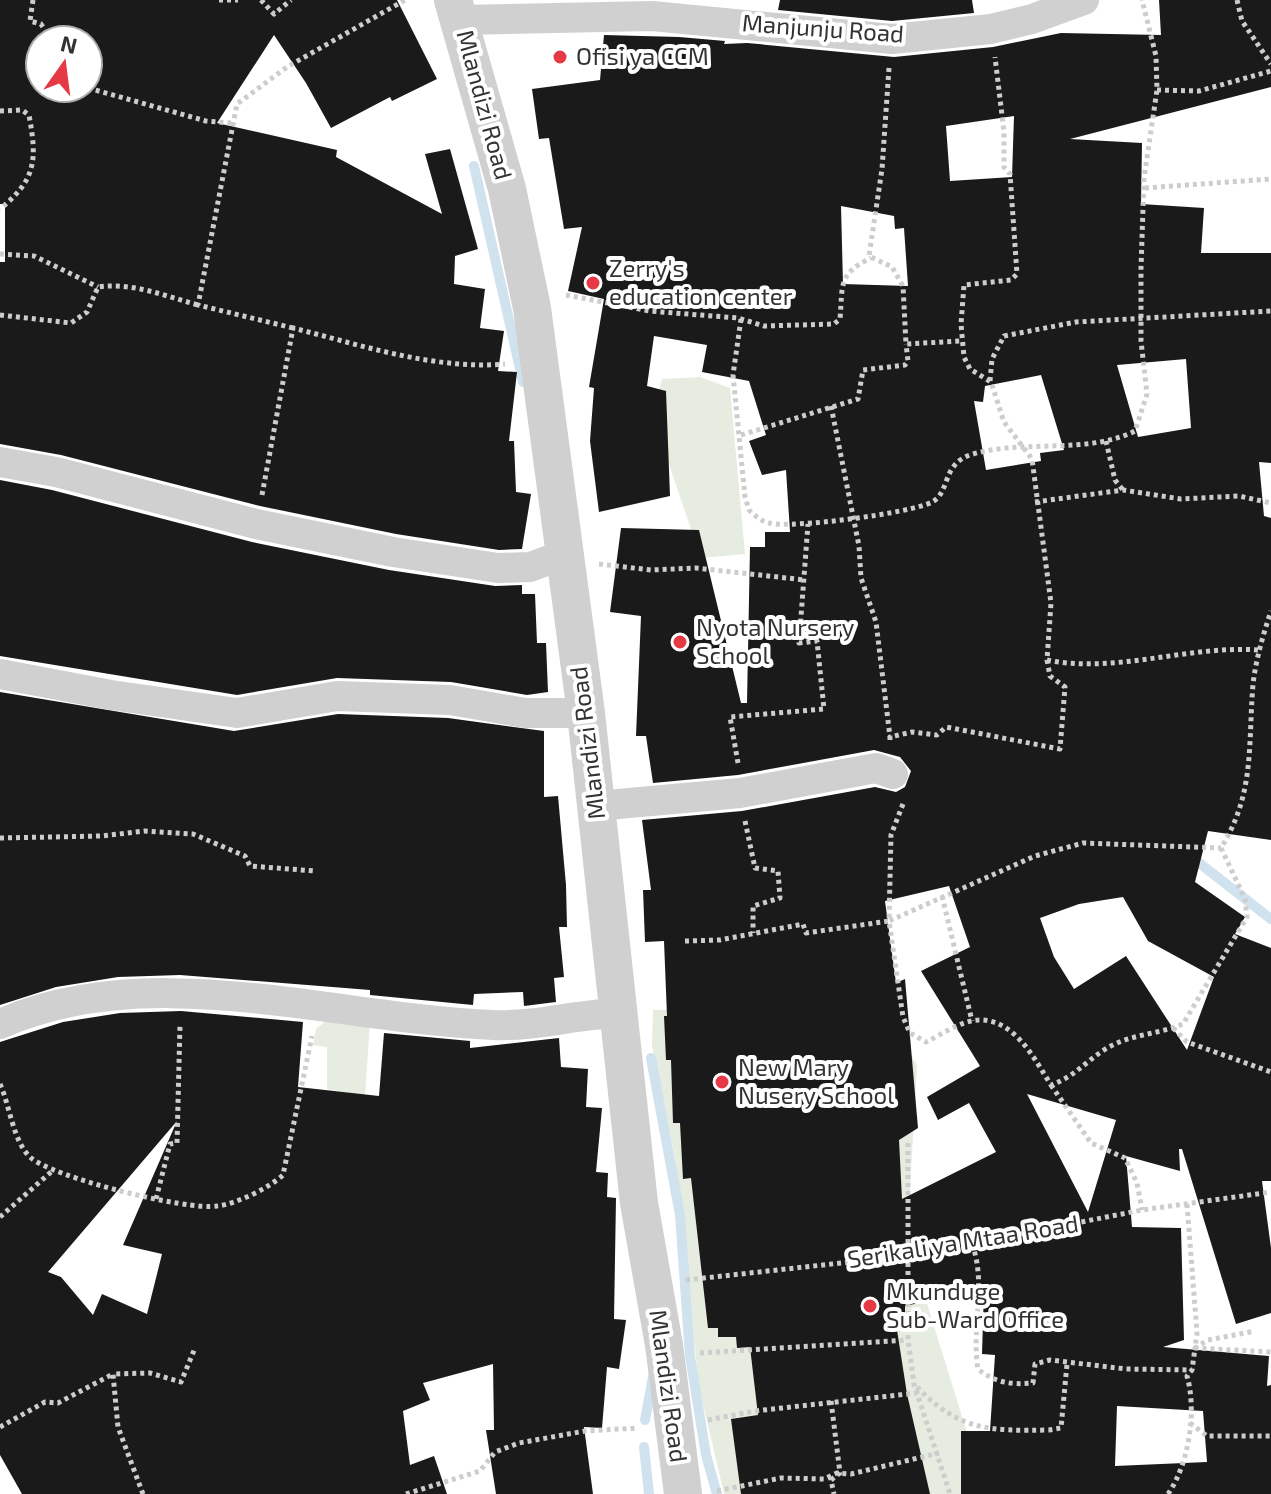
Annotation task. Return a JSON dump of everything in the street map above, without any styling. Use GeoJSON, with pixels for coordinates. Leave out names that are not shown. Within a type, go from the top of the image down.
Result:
{"type":"FeatureCollection","features":[{"type":"Feature","properties":{"kind":"street","name":"Manjunju Road"},"geometry":{"type":"LineString","coordinates":[[457,10],[652,16],[892,39],[991,29],[1032,19],[1084,0]]}},
{"type":"Feature","properties":{"kind":"street","name":"Mlandizi Road"},"geometry":{"type":"LineString","coordinates":[[457,10],[507,189],[539,360],[586,713],[639,1203],[664,1345],[683,1494]]}},
{"type":"Feature","properties":{"kind":"street"},"geometry":{"type":"LineString","coordinates":[[0,462],[56,472],[256,524],[393,552],[498,568],[530,567],[563,555]]}},
{"type":"Feature","properties":{"kind":"street"},"geometry":{"type":"LineString","coordinates":[[0,674],[221,712],[251,712],[337,696],[450,700],[525,713],[586,713]]}},
{"type":"Feature","properties":{"kind":"street"},"geometry":{"type":"LineString","coordinates":[[596,806],[742,792],[876,768],[893,774]]}},
{"type":"Feature","properties":{"kind":"street"},"geometry":{"type":"LineString","coordinates":[[0,1024],[21,1014],[91,999],[179,993],[495,1025],[619,1013]]}},
{"type":"Feature","properties":{"kind":"path"},"geometry":{"type":"LineString","coordinates":[[33,0],[30,21],[41,24]]}},
{"type":"Feature","properties":{"kind":"path"},"geometry":{"type":"LineString","coordinates":[[219,0],[238,0]]}},
{"type":"Feature","properties":{"kind":"path"},"geometry":{"type":"LineString","coordinates":[[261,0],[274,14],[291,0]]}},
{"type":"Feature","properties":{"kind":"path"},"geometry":{"type":"LineString","coordinates":[[198,305],[237,104],[250,92],[405,0]]}},
{"type":"Feature","properties":{"kind":"path"},"geometry":{"type":"LineString","coordinates":[[741,319],[733,375],[741,435],[742,479],[749,510],[771,524],[808,524],[933,502],[940,495],[948,471],[971,454],[1024,445],[1106,441],[1135,431],[1142,411],[1147,377],[1141,319],[1145,188],[1157,90],[1154,46],[1142,0]]}},
{"type":"Feature","properties":{"kind":"path"},"geometry":{"type":"LineString","coordinates":[[1237,0],[1242,21],[1271,64]]}},
{"type":"Feature","properties":{"kind":"path"},"geometry":{"type":"LineString","coordinates":[[991,29],[1002,101],[1004,167],[1010,174],[1017,274],[1011,280],[964,285],[961,341],[970,369],[991,382]]}},
{"type":"Feature","properties":{"kind":"path"},"geometry":{"type":"LineString","coordinates":[[871,258],[892,39]]}},
{"type":"Feature","properties":{"kind":"path"},"geometry":{"type":"LineString","coordinates":[[1157,90],[1199,91],[1271,71]]}},
{"type":"Feature","properties":{"kind":"path"},"geometry":{"type":"LineString","coordinates":[[104,93],[170,112],[231,123]]}},
{"type":"Feature","properties":{"kind":"path"},"geometry":{"type":"LineString","coordinates":[[0,111],[22,110],[29,115],[34,163],[18,194],[0,209]]}},
{"type":"Feature","properties":{"kind":"path"},"geometry":{"type":"LineString","coordinates":[[1145,188],[1271,179]]}},
{"type":"Feature","properties":{"kind":"path"},"geometry":{"type":"LineString","coordinates":[[0,254],[47,260],[98,287],[138,288],[418,358],[478,366],[539,360]]}},
{"type":"Feature","properties":{"kind":"path"},"geometry":{"type":"LineString","coordinates":[[526,287],[649,311],[741,319],[778,327],[834,324],[840,319],[842,282],[846,273],[871,258]]}},
{"type":"Feature","properties":{"kind":"path"},"geometry":{"type":"LineString","coordinates":[[741,435],[858,399],[863,370],[905,365],[908,361],[903,286],[892,267],[871,258]]}},
{"type":"Feature","properties":{"kind":"path"},"geometry":{"type":"LineString","coordinates":[[0,315],[71,323],[87,312],[98,287]]}},
{"type":"Feature","properties":{"kind":"path"},"geometry":{"type":"LineString","coordinates":[[890,737],[912,732],[937,735],[946,727],[1060,749],[1065,687],[1050,676],[1047,660],[1051,603],[1035,502],[1035,473],[1024,445],[1004,422],[991,382],[992,359],[1004,336],[1076,322],[1271,311]]}},
{"type":"Feature","properties":{"kind":"path"},"geometry":{"type":"LineString","coordinates":[[256,524],[293,328]]}},
{"type":"Feature","properties":{"kind":"path"},"geometry":{"type":"LineString","coordinates":[[906,344],[961,341]]}},
{"type":"Feature","properties":{"kind":"path"},"geometry":{"type":"LineString","coordinates":[[831,406],[861,578],[876,622],[893,774],[904,806],[891,835],[889,921],[903,1017],[910,1033],[926,1042],[972,1021],[990,1022],[1018,1038],[1091,1143],[1125,1158],[1137,1183],[1142,1210]]}},
{"type":"Feature","properties":{"kind":"path"},"geometry":{"type":"LineString","coordinates":[[1106,441],[1115,480],[1123,490]]}},
{"type":"Feature","properties":{"kind":"path"},"geometry":{"type":"LineString","coordinates":[[1035,502],[1123,490],[1181,499],[1239,496],[1271,503]]}},
{"type":"Feature","properties":{"kind":"path"},"geometry":{"type":"LineString","coordinates":[[753,933],[753,906],[780,898],[778,871],[755,868],[730,717],[824,709],[817,641],[799,643],[808,524]]}},
{"type":"Feature","properties":{"kind":"path"},"geometry":{"type":"LineString","coordinates":[[563,555],[633,569],[684,567],[805,580]]}},
{"type":"Feature","properties":{"kind":"path"},"geometry":{"type":"LineString","coordinates":[[1221,848],[1238,821],[1247,779],[1258,650],[1271,611]]}},
{"type":"Feature","properties":{"kind":"path"},"geometry":{"type":"LineString","coordinates":[[1047,660],[1080,663],[1189,651],[1258,650]]}},
{"type":"Feature","properties":{"kind":"path"},"geometry":{"type":"LineString","coordinates":[[0,838],[102,836],[144,831],[193,834],[245,856],[250,866],[315,871]]}},
{"type":"Feature","properties":{"kind":"path"},"geometry":{"type":"LineString","coordinates":[[685,941],[720,940],[803,924],[806,933],[889,921],[1035,856],[1083,843],[1221,848]]}},
{"type":"Feature","properties":{"kind":"path"},"geometry":{"type":"LineString","coordinates":[[1051,1085],[1077,1074],[1104,1050],[1132,1038],[1173,1028],[1190,1019],[1247,917],[1245,899],[1221,848]]}},
{"type":"Feature","properties":{"kind":"path"},"geometry":{"type":"LineString","coordinates":[[942,896],[972,1021]]}},
{"type":"Feature","properties":{"kind":"path"},"geometry":{"type":"LineString","coordinates":[[156,1199],[165,1152],[170,1144],[177,1143],[179,993]]}},
{"type":"Feature","properties":{"kind":"path"},"geometry":{"type":"LineString","coordinates":[[0,1084],[20,1145],[28,1156],[51,1172],[156,1199],[218,1206],[280,1178],[287,1163],[317,1006]]}},
{"type":"Feature","properties":{"kind":"path"},"geometry":{"type":"LineString","coordinates":[[1173,1028],[1187,1042],[1271,1072]]}},
{"type":"Feature","properties":{"kind":"path"},"geometry":{"type":"LineString","coordinates":[[908,1143],[908,1340],[914,1384],[950,1494]]}},
{"type":"Feature","properties":{"kind":"path"},"geometry":{"type":"LineString","coordinates":[[0,1217],[51,1172]]}},
{"type":"Feature","properties":{"kind":"path","name":"Serikali ya Mtaa Road"},"geometry":{"type":"LineString","coordinates":[[653,1283],[906,1256],[1142,1210],[1271,1192]]}},
{"type":"Feature","properties":{"kind":"path"},"geometry":{"type":"LineString","coordinates":[[1168,1494],[1184,1460],[1189,1422],[1187,1376],[1192,1370],[1197,1333],[1187,1204]]}},
{"type":"Feature","properties":{"kind":"path"},"geometry":{"type":"LineString","coordinates":[[972,1244],[979,1280],[975,1348],[978,1369],[1001,1382],[1019,1384],[1033,1383],[1038,1361],[1192,1370]]}},
{"type":"Feature","properties":{"kind":"path"},"geometry":{"type":"LineString","coordinates":[[1195,1348],[1208,1340],[1255,1331]]}},
{"type":"Feature","properties":{"kind":"path"},"geometry":{"type":"LineString","coordinates":[[664,1345],[690,1352],[725,1354],[908,1340]]}},
{"type":"Feature","properties":{"kind":"path"},"geometry":{"type":"LineString","coordinates":[[0,1427],[45,1402],[58,1403],[113,1374],[150,1373],[181,1382],[195,1348]]}},
{"type":"Feature","properties":{"kind":"path"},"geometry":{"type":"LineString","coordinates":[[1195,1348],[1271,1352]]}},
{"type":"Feature","properties":{"kind":"path"},"geometry":{"type":"LineString","coordinates":[[914,1384],[938,1408],[965,1425],[1049,1430],[1061,1428],[1067,1364]]}},
{"type":"Feature","properties":{"kind":"path"},"geometry":{"type":"LineString","coordinates":[[113,1374],[118,1427],[143,1494]]}},
{"type":"Feature","properties":{"kind":"path"},"geometry":{"type":"LineString","coordinates":[[406,1494],[480,1471],[495,1452],[519,1443],[585,1431],[674,1426],[831,1401],[917,1393]]}},
{"type":"Feature","properties":{"kind":"path"},"geometry":{"type":"LineString","coordinates":[[831,1401],[840,1473]]}},
{"type":"Feature","properties":{"kind":"path"},"geometry":{"type":"LineString","coordinates":[[1189,1422],[1207,1436],[1271,1436]]}},
{"type":"Feature","properties":{"kind":"path"},"geometry":{"type":"LineString","coordinates":[[705,1494],[781,1478],[824,1479],[939,1453]]}},
{"type":"Feature","properties":{"kind":"path"},"geometry":{"type":"LineString","coordinates":[[834,1494],[831,1480],[840,1473]]}},
{"type":"Feature","properties":{"kind":"shaded area"},"geometry":{"type":"Polygon","coordinates":[[[700,377],[730,388],[745,554],[701,558],[652,415],[662,379],[700,377]]]}},
{"type":"Feature","properties":{"kind":"shaded area"},"geometry":{"type":"Polygon","coordinates":[[[705,1009],[904,1040],[917,1066],[909,1204],[920,1281],[986,1494],[724,1494],[699,1387],[675,1158],[652,1046],[653,1010],[705,1009]]]}},
{"type":"Feature","properties":{"kind":"shaded area"},"geometry":{"type":"Polygon","coordinates":[[[326,1021],[370,1022],[365,1096],[327,1089],[327,1047],[313,1045],[316,1029],[326,1021]]]}},
{"type":"Feature","properties":{"kind":"building"},"geometry":{"type":"Polygon","coordinates":[[[0,0],[397,0],[437,79],[392,101],[390,97],[331,128],[274,35],[217,123],[337,150],[336,157],[442,214],[425,154],[450,149],[478,249],[455,256],[454,284],[485,289],[480,328],[504,331],[498,371],[517,372],[509,441],[514,441],[516,492],[531,494],[522,549],[499,550],[396,534],[260,506],[61,455],[0,444],[0,262],[5,262],[5,204],[0,204],[0,0]]]}},
{"type":"Feature","properties":{"kind":"building"},"geometry":{"type":"Polygon","coordinates":[[[780,0],[972,0],[974,13],[892,21],[778,10],[780,0]]]}},
{"type":"Feature","properties":{"kind":"building"},"geometry":{"type":"Polygon","coordinates":[[[1159,0],[1271,0],[1271,87],[1070,139],[1142,143],[1141,204],[1204,208],[1201,253],[1271,253],[1271,463],[1259,462],[1264,516],[1271,518],[1271,840],[1208,831],[1195,882],[1245,917],[1235,934],[1271,948],[1271,1181],[1262,1181],[1271,1248],[1271,1313],[1236,1324],[1182,1149],[1179,1149],[1180,1171],[1126,1156],[1132,1227],[1181,1228],[1184,1340],[1163,1347],[1269,1356],[1267,1386],[1271,1385],[1271,1494],[961,1494],[961,1431],[990,1431],[995,1355],[982,1354],[984,1289],[905,1306],[905,1330],[897,1330],[907,1394],[930,1494],[741,1494],[731,1419],[758,1415],[750,1347],[737,1348],[736,1337],[718,1337],[718,1328],[708,1328],[691,1178],[683,1179],[680,1123],[673,1123],[671,1060],[666,1060],[664,941],[645,942],[643,890],[651,890],[642,820],[742,811],[875,787],[896,792],[905,787],[911,771],[900,757],[874,750],[738,775],[653,783],[646,736],[636,736],[641,616],[610,612],[621,528],[699,530],[741,703],[747,703],[750,547],[765,547],[765,532],[790,532],[786,470],[762,475],[749,441],[766,435],[749,381],[702,372],[707,345],[654,336],[647,386],[666,391],[670,496],[599,512],[590,441],[594,388],[589,387],[604,299],[568,291],[582,227],[564,229],[549,138],[539,139],[532,89],[600,80],[604,35],[679,37],[725,41],[724,44],[747,43],[894,57],[993,47],[1061,33],[1161,35],[1159,0]],[[1014,116],[946,126],[950,181],[1012,177],[1014,116]],[[841,206],[843,284],[908,286],[904,228],[895,229],[894,216],[841,206]],[[1186,359],[1117,365],[1138,437],[1191,428],[1186,359]],[[1041,375],[985,386],[983,402],[974,401],[986,470],[1041,461],[1040,453],[1064,450],[1041,375]],[[949,886],[885,901],[896,983],[905,979],[918,1128],[899,1140],[902,1199],[996,1152],[969,1103],[938,1120],[927,1097],[980,1066],[921,971],[970,947],[949,886]],[[1123,897],[1079,904],[1040,918],[1054,957],[1074,989],[1126,956],[1187,1050],[1214,977],[1148,941],[1123,897]],[[1027,1094],[1088,1212],[1116,1120],[1027,1094]],[[1117,1406],[1115,1466],[1207,1462],[1203,1411],[1117,1406]]]}},
{"type":"Feature","properties":{"kind":"building"},"geometry":{"type":"Polygon","coordinates":[[[0,480],[52,490],[252,542],[389,570],[495,586],[522,585],[522,594],[535,594],[537,643],[546,643],[548,692],[527,695],[451,682],[337,678],[237,695],[0,656],[0,480]]]}},
{"type":"Feature","properties":{"kind":"building"},"geometry":{"type":"Polygon","coordinates":[[[0,692],[234,731],[338,714],[448,718],[544,731],[544,797],[558,796],[566,885],[567,927],[559,927],[564,977],[554,978],[556,1002],[524,1006],[523,992],[474,994],[473,1005],[370,995],[370,990],[180,975],[118,977],[56,987],[0,1005],[0,692]]]}},
{"type":"Feature","properties":{"kind":"building"},"geometry":{"type":"Polygon","coordinates":[[[181,1011],[303,1022],[298,1087],[379,1096],[384,1033],[470,1041],[470,1048],[559,1038],[561,1067],[588,1069],[586,1107],[602,1108],[596,1172],[608,1173],[607,1197],[616,1198],[614,1319],[626,1320],[619,1369],[607,1367],[602,1428],[584,1427],[593,1494],[496,1494],[486,1430],[494,1430],[493,1364],[423,1383],[430,1400],[403,1411],[410,1465],[434,1456],[447,1494],[22,1494],[0,1455],[0,1042],[63,1022],[120,1013],[181,1011]],[[177,1121],[48,1272],[61,1277],[93,1315],[102,1294],[147,1314],[162,1254],[123,1245],[177,1121]]]}},
{"type":"Feature","properties":{"kind":"waterway"},"geometry":{"type":"LineString","coordinates":[[474,166],[523,382]]}},
{"type":"Feature","properties":{"kind":"waterway"},"geometry":{"type":"LineString","coordinates":[[1189,855],[1271,919]]}},
{"type":"Feature","properties":{"kind":"waterway"},"geometry":{"type":"LineString","coordinates":[[651,1058],[680,1215],[690,1356],[706,1455],[717,1494]]}},
{"type":"Feature","properties":{"kind":"waterway"},"geometry":{"type":"LineString","coordinates":[[645,1420],[653,1377]]}},
{"type":"Feature","properties":{"kind":"waterway"},"geometry":{"type":"LineString","coordinates":[[644,1447],[649,1494]]}},
{"type":"Feature","properties":{"kind":"place","name":"Ofisi ya CCM"},"geometry":{"type":"Point","coordinates":[560,57]}},
{"type":"Feature","properties":{"kind":"place","name":"Zerry's education center"},"geometry":{"type":"Point","coordinates":[593,283]}},
{"type":"Feature","properties":{"kind":"place","name":"Nyota Nursery School"},"geometry":{"type":"Point","coordinates":[680,642]}},
{"type":"Feature","properties":{"kind":"place","name":"New Mary Nusery School"},"geometry":{"type":"Point","coordinates":[722,1082]}},
{"type":"Feature","properties":{"kind":"place","name":"Mkunduge Sub-Ward Office"},"geometry":{"type":"Point","coordinates":[870,1306]}}]}
